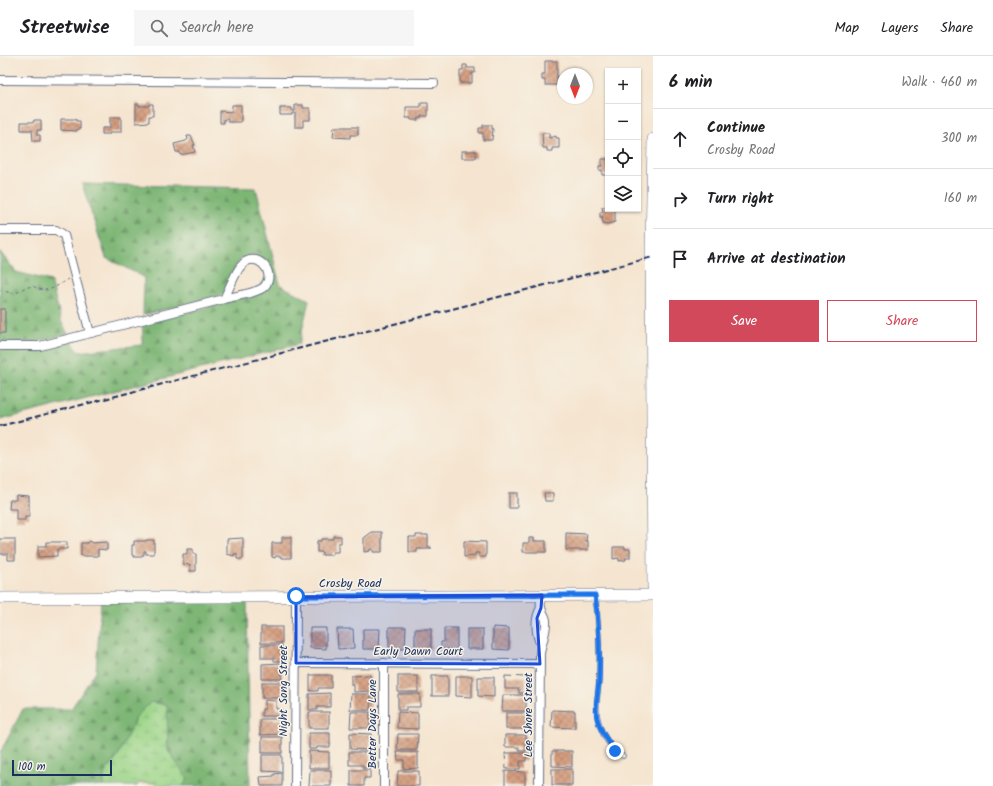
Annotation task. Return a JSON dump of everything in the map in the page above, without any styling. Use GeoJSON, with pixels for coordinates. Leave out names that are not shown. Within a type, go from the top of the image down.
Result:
{"type":"FeatureCollection","features":[{"type":"Feature","properties":{"kind":"street"},"geometry":{"type":"LineString","coordinates":[[0,80],[434,83]]}},
{"type":"Feature","properties":{"kind":"street"},"geometry":{"type":"LineString","coordinates":[[653,139],[651,265],[653,586]]}},
{"type":"Feature","properties":{"kind":"street"},"geometry":{"type":"LineString","coordinates":[[0,230],[56,230],[64,235],[90,333]]}},
{"type":"Feature","properties":{"kind":"street"},"geometry":{"type":"LineString","coordinates":[[0,346],[40,346],[224,299],[253,291],[265,286],[268,280],[268,272],[263,264],[255,259],[247,260],[240,266],[224,299]]}},
{"type":"Feature","properties":{"kind":"street","name":"Lee Shore Street"},"geometry":{"type":"LineString","coordinates":[[539,786],[540,664],[541,645],[543,640],[541,632],[546,620],[541,608],[542,595]]}},
{"type":"Feature","properties":{"kind":"street","name":"Crosby Road"},"geometry":{"type":"LineString","coordinates":[[0,598],[653,595]]}},
{"type":"Feature","properties":{"kind":"street","name":"Night Song Street"},"geometry":{"type":"LineString","coordinates":[[295,786],[296,596]]}},
{"type":"Feature","properties":{"kind":"street","name":"Early Dawn Court"},"geometry":{"type":"LineString","coordinates":[[296,663],[540,664]]}},
{"type":"Feature","properties":{"kind":"street","name":"Better Days Lane"},"geometry":{"type":"LineString","coordinates":[[384,663],[384,786]]}},
{"type":"Feature","properties":{"kind":"lane"},"geometry":{"type":"LineString","coordinates":[[595,595],[599,639],[599,680],[596,710],[604,735],[615,751],[623,756]]}},
{"type":"Feature","properties":{"kind":"path"},"geometry":{"type":"LineString","coordinates":[[0,290],[15,294],[24,288],[33,286],[45,291],[51,290],[75,275]]}},
{"type":"Feature","properties":{"kind":"highlighted area"},"geometry":{"type":"Polygon","coordinates":[[[542,595],[541,608],[537,618],[540,664],[296,663],[296,597],[542,595]]]}},
{"type":"Feature","properties":{"kind":"green space"},"geometry":{"type":"Polygon","coordinates":[[[82,184],[256,188],[280,285],[309,300],[299,344],[0,420],[0,350],[41,349],[72,341],[78,352],[142,345],[143,324],[224,303],[225,304],[227,302],[254,295],[271,270],[260,258],[252,255],[247,256],[243,258],[236,266],[222,295],[143,315],[144,277],[106,258],[82,184]]]}},
{"type":"Feature","properties":{"kind":"green space"},"geometry":{"type":"Polygon","coordinates":[[[0,252],[16,272],[51,281],[61,321],[68,334],[34,342],[0,343],[0,252]]]}},
{"type":"Feature","properties":{"kind":"green space"},"geometry":{"type":"Polygon","coordinates":[[[101,601],[247,601],[250,786],[183,786],[187,779],[168,751],[167,705],[152,702],[136,717],[117,758],[104,774],[104,786],[0,786],[0,753],[23,709],[71,709],[96,671],[101,601]]]}},
{"type":"Feature","properties":{"kind":"green space"},"geometry":{"type":"Polygon","coordinates":[[[151,702],[167,705],[168,751],[188,779],[183,786],[158,786],[155,783],[139,783],[137,786],[104,786],[104,774],[117,758],[136,717],[151,702]]]}},
{"type":"Feature","properties":{"kind":"building"},"geometry":{"type":"Polygon","coordinates":[[[545,61],[557,61],[557,85],[545,85],[545,80],[542,80],[542,74],[545,74],[545,61]]]}},
{"type":"Feature","properties":{"kind":"building"},"geometry":{"type":"Polygon","coordinates":[[[463,65],[467,65],[467,68],[475,68],[475,73],[472,73],[472,83],[460,83],[460,70],[463,70],[463,65]]]}},
{"type":"Feature","properties":{"kind":"building"},"geometry":{"type":"Polygon","coordinates":[[[421,103],[428,103],[428,116],[421,116],[418,120],[406,118],[406,107],[421,107],[421,103]]]}},
{"type":"Feature","properties":{"kind":"building"},"geometry":{"type":"Polygon","coordinates":[[[136,104],[139,104],[139,106],[149,106],[149,104],[153,104],[153,116],[149,116],[149,122],[136,123],[136,104]]]}},
{"type":"Feature","properties":{"kind":"building"},"geometry":{"type":"Polygon","coordinates":[[[232,105],[241,105],[241,122],[228,122],[228,119],[224,119],[224,123],[220,123],[220,111],[232,112],[232,105]]]}},
{"type":"Feature","properties":{"kind":"building"},"geometry":{"type":"Polygon","coordinates":[[[295,105],[303,105],[303,108],[310,108],[310,120],[303,120],[303,127],[295,127],[295,113],[292,113],[292,115],[280,115],[280,108],[292,108],[292,111],[295,111],[295,105]]]}},
{"type":"Feature","properties":{"kind":"building"},"geometry":{"type":"Polygon","coordinates":[[[110,117],[121,117],[121,132],[102,134],[102,128],[110,128],[110,117]]]}},
{"type":"Feature","properties":{"kind":"building"},"geometry":{"type":"Polygon","coordinates":[[[61,119],[76,119],[76,121],[80,121],[80,129],[77,129],[77,131],[61,130],[61,119]]]}},
{"type":"Feature","properties":{"kind":"building"},"geometry":{"type":"Polygon","coordinates":[[[34,120],[41,120],[41,130],[37,130],[37,135],[40,135],[40,141],[33,141],[32,130],[21,130],[21,122],[34,122],[34,120]]]}},
{"type":"Feature","properties":{"kind":"building"},"geometry":{"type":"Polygon","coordinates":[[[483,125],[492,125],[492,140],[483,140],[483,133],[479,133],[479,128],[483,128],[483,125]]]}},
{"type":"Feature","properties":{"kind":"building"},"geometry":{"type":"Polygon","coordinates":[[[334,127],[358,127],[358,135],[350,135],[350,138],[333,137],[334,127]]]}},
{"type":"Feature","properties":{"kind":"building"},"geometry":{"type":"Polygon","coordinates":[[[542,133],[549,133],[549,138],[556,136],[556,138],[559,138],[559,148],[552,148],[552,151],[547,151],[547,148],[543,148],[542,133]]]}},
{"type":"Feature","properties":{"kind":"building"},"geometry":{"type":"Polygon","coordinates":[[[187,136],[191,136],[195,145],[193,145],[195,152],[180,155],[180,152],[176,152],[174,144],[186,141],[188,139],[187,136]]]}},
{"type":"Feature","properties":{"kind":"building"},"geometry":{"type":"Polygon","coordinates":[[[462,151],[476,151],[476,158],[462,158],[462,151]]]}},
{"type":"Feature","properties":{"kind":"building"},"geometry":{"type":"Polygon","coordinates":[[[602,159],[605,159],[605,175],[602,175],[602,170],[599,170],[599,166],[602,166],[602,159]]]}},
{"type":"Feature","properties":{"kind":"building"},"geometry":{"type":"Polygon","coordinates":[[[602,207],[605,207],[605,212],[615,212],[615,222],[608,224],[603,223],[603,217],[600,217],[600,212],[603,212],[602,207]]]}},
{"type":"Feature","properties":{"kind":"building"},"geometry":{"type":"Polygon","coordinates":[[[0,309],[5,309],[5,333],[0,333],[0,309]]]}},
{"type":"Feature","properties":{"kind":"building"},"geometry":{"type":"Polygon","coordinates":[[[509,493],[517,493],[517,508],[509,508],[509,493]]]}},
{"type":"Feature","properties":{"kind":"building"},"geometry":{"type":"Polygon","coordinates":[[[544,493],[553,493],[553,501],[545,501],[544,493]]]}},
{"type":"Feature","properties":{"kind":"building"},"geometry":{"type":"Polygon","coordinates":[[[16,495],[29,496],[29,517],[25,517],[25,520],[16,520],[16,509],[9,509],[10,500],[16,500],[16,495]]]}},
{"type":"Feature","properties":{"kind":"building"},"geometry":{"type":"Polygon","coordinates":[[[372,532],[382,532],[382,552],[373,552],[373,549],[370,549],[370,551],[364,552],[364,538],[372,532]]]}},
{"type":"Feature","properties":{"kind":"building"},"geometry":{"type":"Polygon","coordinates":[[[566,533],[587,534],[586,541],[588,541],[588,550],[566,550],[566,533]]]}},
{"type":"Feature","properties":{"kind":"building"},"geometry":{"type":"Polygon","coordinates":[[[416,535],[428,535],[428,547],[431,547],[431,549],[417,549],[417,552],[409,552],[409,537],[416,537],[416,535]]]}},
{"type":"Feature","properties":{"kind":"building"},"geometry":{"type":"Polygon","coordinates":[[[333,536],[341,536],[341,543],[338,543],[338,552],[333,552],[333,555],[322,555],[322,552],[317,552],[317,541],[321,541],[321,539],[333,539],[333,536]]]}},
{"type":"Feature","properties":{"kind":"building"},"geometry":{"type":"Polygon","coordinates":[[[282,537],[291,537],[291,558],[281,558],[281,556],[276,556],[275,558],[272,557],[272,543],[282,543],[282,537]]]}},
{"type":"Feature","properties":{"kind":"building"},"geometry":{"type":"Polygon","coordinates":[[[243,538],[243,559],[237,559],[237,554],[234,554],[234,556],[227,554],[227,539],[243,538]]]}},
{"type":"Feature","properties":{"kind":"building"},"geometry":{"type":"Polygon","coordinates":[[[529,538],[534,538],[534,541],[546,541],[546,552],[523,552],[523,543],[529,543],[529,538]]]}},
{"type":"Feature","properties":{"kind":"building"},"geometry":{"type":"Polygon","coordinates":[[[0,539],[15,539],[15,560],[8,560],[8,554],[0,554],[0,539]]]}},
{"type":"Feature","properties":{"kind":"building"},"geometry":{"type":"Polygon","coordinates":[[[154,540],[154,554],[146,554],[146,551],[144,551],[144,555],[142,555],[142,557],[134,557],[134,555],[132,555],[132,545],[134,545],[134,541],[154,540]]]}},
{"type":"Feature","properties":{"kind":"building"},"geometry":{"type":"Polygon","coordinates":[[[89,541],[92,543],[107,542],[107,550],[98,549],[98,556],[81,556],[81,543],[87,543],[89,541]]]}},
{"type":"Feature","properties":{"kind":"building"},"geometry":{"type":"Polygon","coordinates":[[[464,541],[486,542],[486,557],[479,557],[479,553],[475,553],[475,556],[464,557],[464,541]]]}},
{"type":"Feature","properties":{"kind":"building"},"geometry":{"type":"Polygon","coordinates":[[[46,542],[67,542],[67,549],[57,549],[57,556],[38,557],[38,546],[46,546],[46,542]]]}},
{"type":"Feature","properties":{"kind":"building"},"geometry":{"type":"Polygon","coordinates":[[[613,547],[625,547],[625,549],[630,549],[630,558],[625,558],[626,560],[619,561],[619,558],[613,559],[613,547]]]}},
{"type":"Feature","properties":{"kind":"building"},"geometry":{"type":"Polygon","coordinates":[[[187,549],[193,549],[193,554],[196,554],[196,571],[190,571],[190,564],[183,564],[183,554],[187,554],[187,549]]]}},
{"type":"Feature","properties":{"kind":"building"},"geometry":{"type":"Polygon","coordinates":[[[261,627],[282,627],[282,643],[261,643],[261,627]]]}},
{"type":"Feature","properties":{"kind":"building"},"geometry":{"type":"Polygon","coordinates":[[[389,627],[406,627],[405,649],[389,649],[389,627]]]}},
{"type":"Feature","properties":{"kind":"building"},"geometry":{"type":"Polygon","coordinates":[[[493,627],[509,628],[509,650],[493,649],[493,627]]]}},
{"type":"Feature","properties":{"kind":"building"},"geometry":{"type":"Polygon","coordinates":[[[310,628],[326,628],[326,649],[310,648],[310,628]]]}},
{"type":"Feature","properties":{"kind":"building"},"geometry":{"type":"Polygon","coordinates":[[[444,628],[457,628],[457,649],[441,649],[441,642],[444,642],[444,628]]]}},
{"type":"Feature","properties":{"kind":"building"},"geometry":{"type":"Polygon","coordinates":[[[337,629],[353,629],[354,648],[338,649],[337,629]]]}},
{"type":"Feature","properties":{"kind":"building"},"geometry":{"type":"Polygon","coordinates":[[[363,629],[380,629],[379,649],[363,649],[363,629]]]}},
{"type":"Feature","properties":{"kind":"building"},"geometry":{"type":"Polygon","coordinates":[[[415,629],[431,629],[431,649],[415,649],[415,629]]]}},
{"type":"Feature","properties":{"kind":"building"},"geometry":{"type":"Polygon","coordinates":[[[467,629],[483,629],[483,649],[467,649],[467,629]]]}},
{"type":"Feature","properties":{"kind":"building"},"geometry":{"type":"Polygon","coordinates":[[[261,645],[282,645],[282,661],[274,661],[274,658],[261,658],[261,645]]]}},
{"type":"Feature","properties":{"kind":"building"},"geometry":{"type":"Polygon","coordinates":[[[282,663],[282,679],[262,679],[262,664],[282,663]]]}},
{"type":"Feature","properties":{"kind":"building"},"geometry":{"type":"Polygon","coordinates":[[[310,675],[331,675],[331,688],[318,688],[318,691],[310,691],[310,675]]]}},
{"type":"Feature","properties":{"kind":"building"},"geometry":{"type":"Polygon","coordinates":[[[370,675],[371,691],[354,692],[354,685],[351,685],[351,676],[370,675]]]}},
{"type":"Feature","properties":{"kind":"building"},"geometry":{"type":"Polygon","coordinates":[[[398,676],[418,676],[418,692],[398,692],[398,676]]]}},
{"type":"Feature","properties":{"kind":"building"},"geometry":{"type":"Polygon","coordinates":[[[432,676],[448,676],[448,696],[432,696],[432,676]]]}},
{"type":"Feature","properties":{"kind":"building"},"geometry":{"type":"Polygon","coordinates":[[[456,676],[472,676],[472,697],[456,696],[456,676]]]}},
{"type":"Feature","properties":{"kind":"building"},"geometry":{"type":"Polygon","coordinates":[[[505,676],[526,677],[526,693],[519,693],[519,689],[505,689],[505,676]]]}},
{"type":"Feature","properties":{"kind":"building"},"geometry":{"type":"Polygon","coordinates":[[[478,677],[494,677],[494,697],[478,696],[478,677]]]}},
{"type":"Feature","properties":{"kind":"building"},"geometry":{"type":"Polygon","coordinates":[[[262,682],[282,682],[283,698],[262,698],[262,682]]]}},
{"type":"Feature","properties":{"kind":"building"},"geometry":{"type":"Polygon","coordinates":[[[330,693],[330,707],[317,707],[317,710],[309,710],[309,694],[330,693]]]}},
{"type":"Feature","properties":{"kind":"building"},"geometry":{"type":"Polygon","coordinates":[[[351,694],[371,694],[370,710],[350,710],[351,694]]]}},
{"type":"Feature","properties":{"kind":"building"},"geometry":{"type":"Polygon","coordinates":[[[398,694],[420,694],[420,707],[406,707],[406,710],[398,710],[398,694]]]}},
{"type":"Feature","properties":{"kind":"building"},"geometry":{"type":"Polygon","coordinates":[[[503,695],[526,695],[526,711],[502,711],[503,695]]]}},
{"type":"Feature","properties":{"kind":"building"},"geometry":{"type":"Polygon","coordinates":[[[265,700],[276,701],[276,709],[282,709],[282,716],[262,716],[262,709],[265,709],[265,700]]]}},
{"type":"Feature","properties":{"kind":"building"},"geometry":{"type":"Polygon","coordinates":[[[552,710],[575,711],[575,728],[551,727],[552,710]]]}},
{"type":"Feature","properties":{"kind":"building"},"geometry":{"type":"Polygon","coordinates":[[[309,712],[329,712],[329,728],[309,728],[309,712]]]}},
{"type":"Feature","properties":{"kind":"building"},"geometry":{"type":"Polygon","coordinates":[[[351,712],[370,712],[370,728],[350,728],[351,712]]]}},
{"type":"Feature","properties":{"kind":"building"},"geometry":{"type":"Polygon","coordinates":[[[398,712],[418,713],[418,729],[397,728],[398,712]]]}},
{"type":"Feature","properties":{"kind":"building"},"geometry":{"type":"Polygon","coordinates":[[[506,713],[526,713],[526,729],[506,729],[506,713]]]}},
{"type":"Feature","properties":{"kind":"building"},"geometry":{"type":"Polygon","coordinates":[[[260,719],[282,719],[282,734],[260,735],[260,719]]]}},
{"type":"Feature","properties":{"kind":"building"},"geometry":{"type":"Polygon","coordinates":[[[309,733],[330,733],[330,747],[317,747],[317,749],[309,749],[309,733]]]}},
{"type":"Feature","properties":{"kind":"building"},"geometry":{"type":"Polygon","coordinates":[[[350,733],[371,734],[370,750],[350,749],[350,733]]]}},
{"type":"Feature","properties":{"kind":"building"},"geometry":{"type":"Polygon","coordinates":[[[398,734],[418,734],[417,750],[397,750],[398,734]]]}},
{"type":"Feature","properties":{"kind":"building"},"geometry":{"type":"Polygon","coordinates":[[[505,735],[526,735],[526,751],[519,751],[519,747],[505,747],[505,735]]]}},
{"type":"Feature","properties":{"kind":"building"},"geometry":{"type":"Polygon","coordinates":[[[262,737],[282,737],[282,753],[262,753],[262,737]]]}},
{"type":"Feature","properties":{"kind":"building"},"geometry":{"type":"Polygon","coordinates":[[[309,751],[329,752],[329,768],[309,768],[309,751]]]}},
{"type":"Feature","properties":{"kind":"building"},"geometry":{"type":"Polygon","coordinates":[[[552,751],[572,751],[572,767],[552,766],[552,751]]]}},
{"type":"Feature","properties":{"kind":"building"},"geometry":{"type":"Polygon","coordinates":[[[349,752],[370,752],[370,768],[363,768],[363,765],[349,765],[349,752]]]}},
{"type":"Feature","properties":{"kind":"building"},"geometry":{"type":"Polygon","coordinates":[[[397,752],[418,752],[418,768],[404,769],[404,760],[398,760],[397,752]]]}},
{"type":"Feature","properties":{"kind":"building"},"geometry":{"type":"Polygon","coordinates":[[[505,753],[526,753],[526,761],[520,761],[520,769],[506,769],[505,753]]]}},
{"type":"Feature","properties":{"kind":"building"},"geometry":{"type":"Polygon","coordinates":[[[262,755],[282,755],[282,772],[262,771],[262,755]]]}},
{"type":"Feature","properties":{"kind":"building"},"geometry":{"type":"Polygon","coordinates":[[[552,769],[572,769],[572,785],[552,785],[552,769]]]}},
{"type":"Feature","properties":{"kind":"building"},"geometry":{"type":"Polygon","coordinates":[[[310,770],[331,770],[331,786],[309,786],[310,770]]]}},
{"type":"Feature","properties":{"kind":"building"},"geometry":{"type":"Polygon","coordinates":[[[351,770],[370,770],[370,778],[364,778],[364,786],[351,786],[351,770]]]}},
{"type":"Feature","properties":{"kind":"building"},"geometry":{"type":"Polygon","coordinates":[[[398,771],[419,771],[419,786],[397,786],[398,771]]]}},
{"type":"Feature","properties":{"kind":"building"},"geometry":{"type":"Polygon","coordinates":[[[505,771],[525,772],[525,786],[505,786],[505,771]]]}},
{"type":"Feature","properties":{"kind":"building"},"geometry":{"type":"Polygon","coordinates":[[[282,773],[282,786],[261,786],[260,777],[274,776],[274,774],[282,773]]]}},
{"type":"Feature","properties":{"kind":"railway"},"geometry":{"type":"LineString","coordinates":[[0,426],[653,257]]}},
{"type":"Feature","properties":{"kind":"route"},"geometry":{"type":"LineString","coordinates":[[296,596],[595,595],[599,639],[599,680],[596,710],[604,735],[615,751]]}}]}
